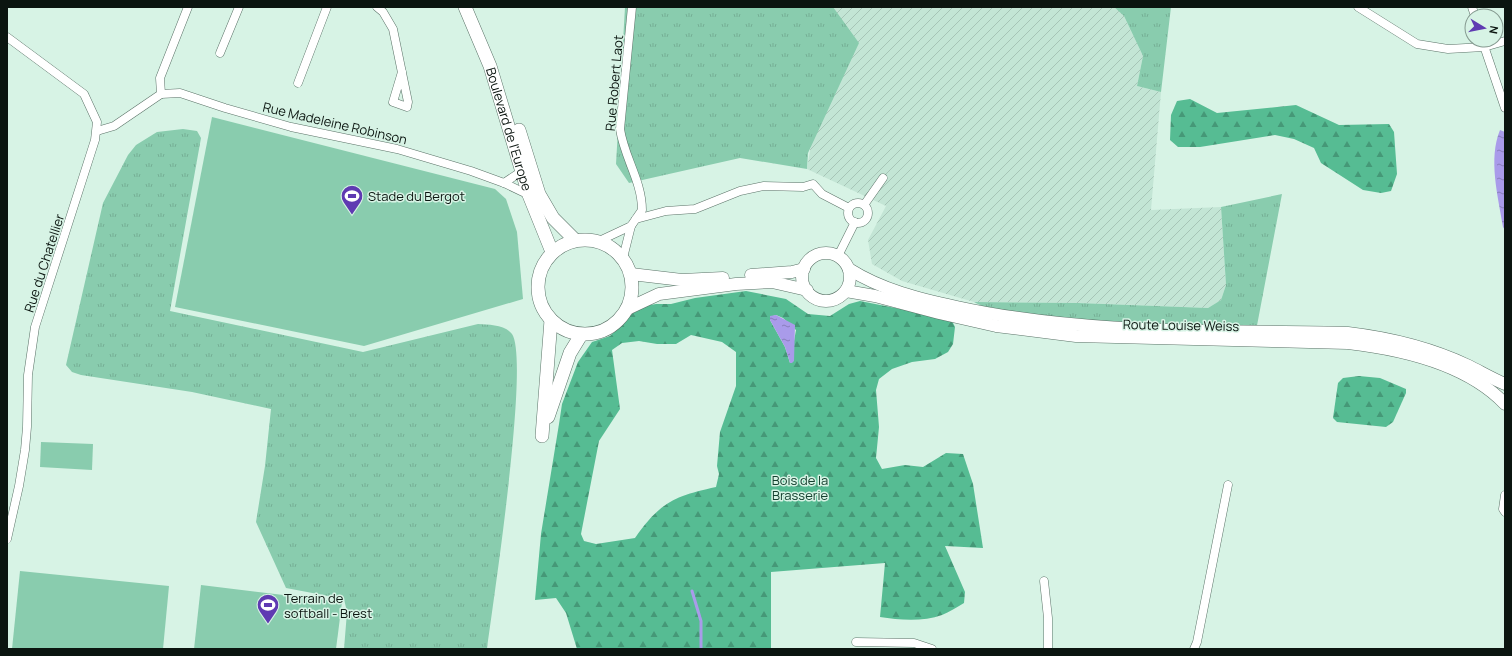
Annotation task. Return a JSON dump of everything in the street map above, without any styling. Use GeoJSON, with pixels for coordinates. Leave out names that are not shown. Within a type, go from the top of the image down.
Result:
{"type":"FeatureCollection","features":[{"type":"Feature","properties":{"kind":"main road","name":"Boulevard de l'Europe"},"geometry":{"type":"LineString","coordinates":[[465,7],[490,66],[529,195],[552,252]]}},
{"type":"Feature","properties":{"kind":"main road","name":"Boulevard de l'Europe"},"geometry":{"type":"LineString","coordinates":[[473,7],[496,58],[539,194],[553,218],[575,240]]}},
{"type":"Feature","properties":{"kind":"main road"},"geometry":{"type":"LineString","coordinates":[[587,239],[599,241],[609,246],[623,258],[631,274],[631,298],[627,309],[619,320],[608,328],[595,334],[581,335],[565,330],[550,320],[542,308],[538,294],[538,278],[543,264],[552,252],[563,245],[575,240],[587,239]]}},
{"type":"Feature","properties":{"kind":"main road"},"geometry":{"type":"LineString","coordinates":[[827,253],[838,256],[847,264],[849,270],[850,280],[846,291],[838,298],[824,301],[814,297],[806,290],[802,280],[806,264],[815,255],[827,253]]}},
{"type":"Feature","properties":{"kind":"main road"},"geometry":{"type":"LineString","coordinates":[[631,274],[668,279],[701,280],[792,272],[804,269]]}},
{"type":"Feature","properties":{"kind":"main road","name":"Route Louise Weiss"},"geometry":{"type":"LineString","coordinates":[[849,270],[878,285],[931,301],[998,316],[1026,320],[1106,328],[1348,333],[1374,336],[1412,344],[1442,354],[1505,384]]}},
{"type":"Feature","properties":{"kind":"main road"},"geometry":{"type":"LineString","coordinates":[[627,309],[659,294],[736,284],[772,282],[806,290]]}},
{"type":"Feature","properties":{"kind":"main road","name":"Route Louise Weiss"},"geometry":{"type":"LineString","coordinates":[[846,291],[875,296],[996,326],[1076,336],[1348,343],[1373,346],[1410,354],[1445,366],[1491,390],[1505,404]]}},
{"type":"Feature","properties":{"kind":"main road"},"geometry":{"type":"LineString","coordinates":[[550,320],[542,436],[570,353],[581,335]]}},
{"type":"Feature","properties":{"kind":"main road"},"geometry":{"type":"LineString","coordinates":[[1505,404],[1505,414]]}},
{"type":"Feature","properties":{"kind":"street"},"geometry":{"type":"LineString","coordinates":[[97,132],[114,126],[161,94],[160,78],[188,7]]}},
{"type":"Feature","properties":{"kind":"street"},"geometry":{"type":"LineString","coordinates":[[220,53],[239,7]]}},
{"type":"Feature","properties":{"kind":"street"},"geometry":{"type":"LineString","coordinates":[[298,82],[327,7]]}},
{"type":"Feature","properties":{"kind":"street"},"geometry":{"type":"LineString","coordinates":[[377,7],[383,12],[393,29],[402,72]]}},
{"type":"Feature","properties":{"kind":"street","name":"Rue Robert Laot"},"geometry":{"type":"LineString","coordinates":[[631,226],[642,210],[642,199],[639,185],[622,142],[620,129],[632,7]]}},
{"type":"Feature","properties":{"kind":"street"},"geometry":{"type":"LineString","coordinates":[[1358,7],[1418,44],[1448,49],[1464,46]]}},
{"type":"Feature","properties":{"kind":"street","name":"Rue du Chatellier"},"geometry":{"type":"LineString","coordinates":[[7,37],[84,94],[97,122],[97,132],[54,272],[35,327],[28,375],[25,450],[19,486],[7,539]]}},
{"type":"Feature","properties":{"kind":"street"},"geometry":{"type":"LineString","coordinates":[[1485,48],[1505,108]]}},
{"type":"Feature","properties":{"kind":"street","name":"Rue Madeleine Robinson"},"geometry":{"type":"LineString","coordinates":[[161,94],[180,93],[236,112],[290,127],[397,149],[504,183],[529,195]]}},
{"type":"Feature","properties":{"kind":"street"},"geometry":{"type":"LineString","coordinates":[[504,183],[522,171]]}},
{"type":"Feature","properties":{"kind":"street"},"geometry":{"type":"LineString","coordinates":[[864,205],[882,178]]}},
{"type":"Feature","properties":{"kind":"street"},"geometry":{"type":"LineString","coordinates":[[636,219],[666,211],[695,209],[740,191],[764,186],[803,187],[813,184],[822,194],[849,208]]}},
{"type":"Feature","properties":{"kind":"street"},"geometry":{"type":"LineString","coordinates":[[858,203],[864,205],[867,210],[867,217],[862,222],[855,222],[848,215],[849,208],[858,203]]}},
{"type":"Feature","properties":{"kind":"street"},"geometry":{"type":"LineString","coordinates":[[838,256],[855,222]]}},
{"type":"Feature","properties":{"kind":"street"},"geometry":{"type":"LineString","coordinates":[[599,241],[631,226]]}},
{"type":"Feature","properties":{"kind":"street"},"geometry":{"type":"LineString","coordinates":[[623,258],[631,226]]}},
{"type":"Feature","properties":{"kind":"street"},"geometry":{"type":"LineString","coordinates":[[1194,649],[1197,642],[1228,485]]}},
{"type":"Feature","properties":{"kind":"street"},"geometry":{"type":"LineString","coordinates":[[1505,495],[1503,509],[1505,512]]}},
{"type":"Feature","properties":{"kind":"street"},"geometry":{"type":"LineString","coordinates":[[1044,581],[1048,618],[1048,649]]}},
{"type":"Feature","properties":{"kind":"street"},"geometry":{"type":"LineString","coordinates":[[856,642],[914,643],[932,649]]}},
{"type":"Feature","properties":{"kind":"shaded area"},"geometry":{"type":"Polygon","coordinates":[[[833,7],[1114,7],[1124,16],[1143,56],[1137,86],[1161,92],[1151,210],[1221,207],[1226,285],[1221,300],[1208,308],[1078,303],[974,302],[902,281],[872,264],[868,240],[886,206],[807,169],[833,7]]]}},
{"type":"Feature","properties":{"kind":"green space"},"geometry":{"type":"Polygon","coordinates":[[[625,7],[833,7],[859,43],[808,153],[807,169],[740,158],[629,183],[616,164],[625,7]]]}},
{"type":"Feature","properties":{"kind":"green space"},"geometry":{"type":"Polygon","coordinates":[[[1114,7],[1171,7],[1161,92],[1137,86],[1143,56],[1124,16],[1114,7]]]}},
{"type":"Feature","properties":{"kind":"green space"},"geometry":{"type":"Polygon","coordinates":[[[1190,99],[1217,113],[1296,105],[1339,125],[1389,124],[1394,132],[1397,174],[1391,191],[1381,193],[1363,190],[1321,163],[1314,148],[1294,139],[1275,135],[1200,147],[1178,147],[1170,140],[1171,115],[1177,101],[1190,99]]]}},
{"type":"Feature","properties":{"kind":"green space","name":"Stade du Bergot"},"geometry":{"type":"Polygon","coordinates":[[[212,117],[495,189],[506,199],[517,232],[523,299],[364,346],[175,307],[212,117]]]}},
{"type":"Feature","properties":{"kind":"green space"},"geometry":{"type":"Polygon","coordinates":[[[183,129],[197,131],[201,138],[170,311],[363,352],[478,324],[505,328],[512,334],[516,353],[517,388],[514,433],[487,649],[344,649],[347,612],[344,599],[286,588],[256,522],[265,466],[271,409],[192,392],[81,375],[72,372],[66,365],[103,203],[128,155],[136,145],[157,132],[183,129]]]}},
{"type":"Feature","properties":{"kind":"green space"},"geometry":{"type":"Polygon","coordinates":[[[1282,194],[1255,336],[1019,325],[974,302],[1078,303],[1208,308],[1221,300],[1226,285],[1221,207],[1282,194]]]}},
{"type":"Feature","properties":{"kind":"green space","name":"Bois de la Brasserie"},"geometry":{"type":"Polygon","coordinates":[[[746,291],[786,299],[808,314],[830,316],[849,304],[860,301],[951,319],[955,327],[953,344],[948,352],[935,359],[912,362],[892,369],[879,379],[876,390],[879,427],[876,458],[882,469],[905,465],[923,467],[946,453],[963,454],[973,484],[983,548],[945,546],[965,592],[964,603],[942,615],[927,619],[903,620],[880,617],[885,563],[771,572],[771,649],[577,649],[566,613],[556,598],[535,600],[541,534],[562,404],[578,362],[592,342],[610,336],[639,307],[656,304],[671,304],[695,298],[746,291]],[[776,315],[770,317],[770,320],[785,347],[790,363],[796,330],[783,318],[776,315]],[[691,335],[676,344],[657,344],[639,341],[622,343],[612,350],[620,409],[599,441],[581,534],[584,541],[596,544],[635,538],[652,516],[670,502],[690,494],[716,487],[719,474],[717,466],[720,432],[736,386],[736,352],[722,342],[691,335]]]}},
{"type":"Feature","properties":{"kind":"green space"},"geometry":{"type":"Polygon","coordinates":[[[1359,376],[1380,378],[1406,389],[1406,393],[1393,422],[1386,427],[1337,422],[1333,418],[1338,383],[1343,378],[1359,376]]]}},
{"type":"Feature","properties":{"kind":"green space"},"geometry":{"type":"Polygon","coordinates":[[[41,442],[93,444],[92,470],[40,467],[41,442]]]}},
{"type":"Feature","properties":{"kind":"green space"},"geometry":{"type":"Polygon","coordinates":[[[20,571],[169,586],[163,649],[12,649],[20,571]]]}},
{"type":"Feature","properties":{"kind":"green space","name":"Terrain de softball - Brest"},"geometry":{"type":"Polygon","coordinates":[[[201,585],[342,602],[336,649],[194,649],[201,585]]]}},
{"type":"Feature","properties":{"kind":"water"},"geometry":{"type":"Polygon","coordinates":[[[1500,130],[1505,132],[1505,230],[1503,227],[1494,165],[1496,141],[1500,130]]]}},
{"type":"Feature","properties":{"kind":"water"},"geometry":{"type":"Polygon","coordinates":[[[776,315],[795,325],[794,361],[792,363],[790,363],[785,347],[770,320],[770,316],[776,315]]]}},
{"type":"Feature","properties":{"kind":"waterway"},"geometry":{"type":"LineString","coordinates":[[692,591],[701,621],[701,649]]}},
{"type":"Feature","properties":{"kind":"place","name":"Stade du Bergot"},"geometry":{"type":"Point","coordinates":[352,216]}},
{"type":"Feature","properties":{"kind":"place","name":"Terrain de softball - Brest"},"geometry":{"type":"Point","coordinates":[268,624]}}]}
